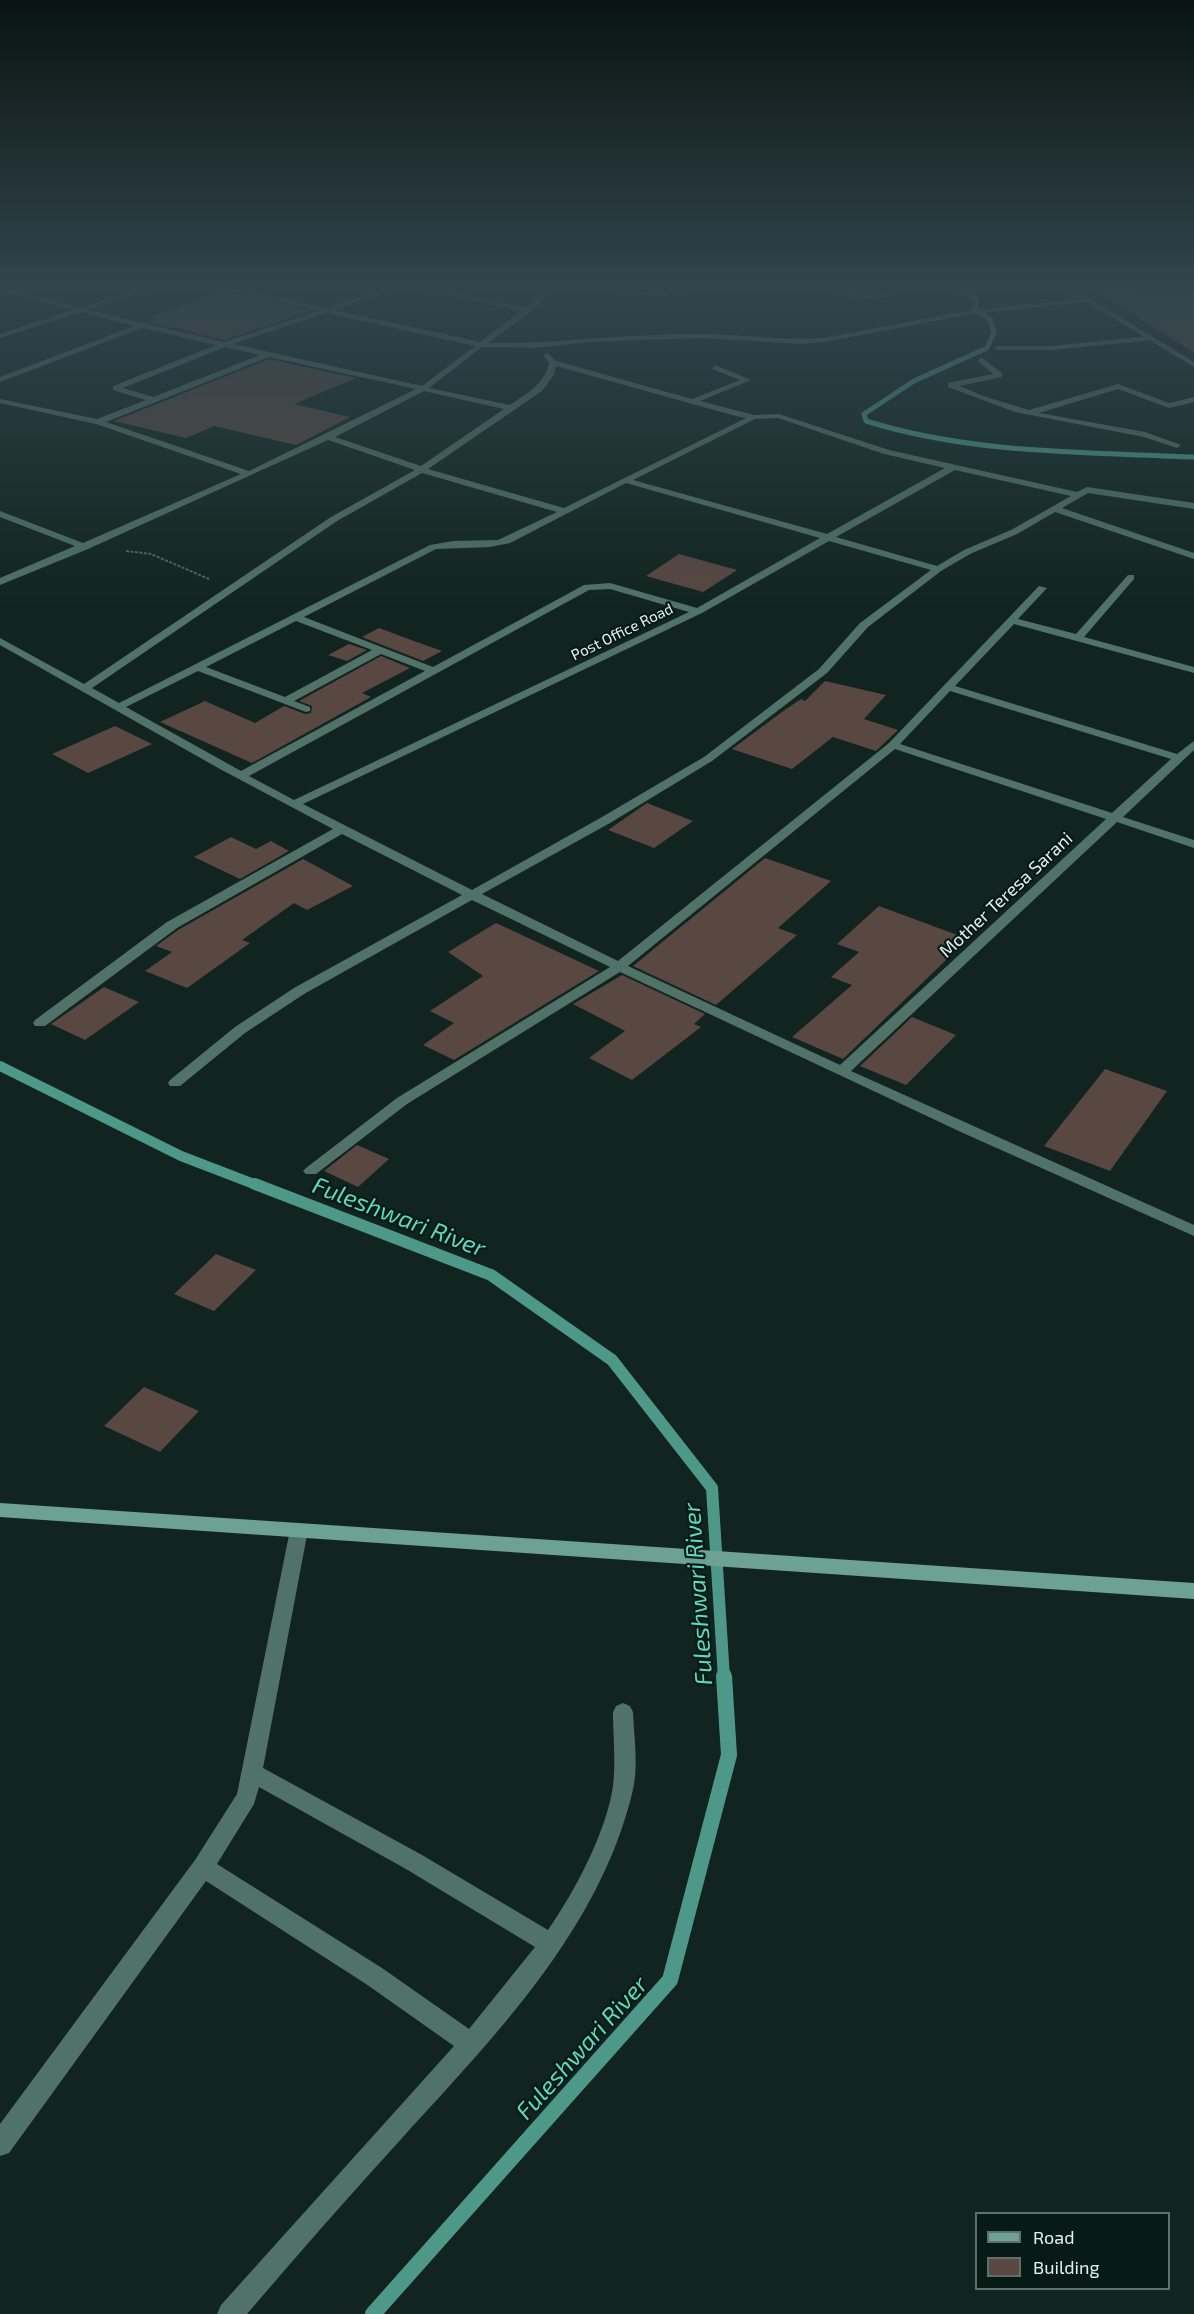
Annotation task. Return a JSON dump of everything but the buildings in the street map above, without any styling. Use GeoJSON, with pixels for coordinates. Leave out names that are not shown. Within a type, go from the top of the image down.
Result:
{"type":"FeatureCollection","features":[{"type":"Feature","properties":{"kind":"main road"},"geometry":{"type":"LineString","coordinates":[[0,1510],[1194,1591]]}},
{"type":"Feature","properties":{"kind":"street"},"geometry":{"type":"LineString","coordinates":[[138,395],[153,400]]}},
{"type":"Feature","properties":{"kind":"street"},"geometry":{"type":"LineString","coordinates":[[98,422],[166,395]]}},
{"type":"Feature","properties":{"kind":"street"},"geometry":{"type":"LineString","coordinates":[[0,582],[250,474],[411,395]]}},
{"type":"Feature","properties":{"kind":"street"},"geometry":{"type":"LineString","coordinates":[[446,395],[511,408]]}},
{"type":"Feature","properties":{"kind":"street"},"geometry":{"type":"LineString","coordinates":[[85,688],[334,519],[421,470],[530,395]]}},
{"type":"Feature","properties":{"kind":"street"},"geometry":{"type":"LineString","coordinates":[[671,395],[754,417],[779,416],[876,449],[1079,495]]}},
{"type":"Feature","properties":{"kind":"street"},"geometry":{"type":"LineString","coordinates":[[693,401],[708,395]]}},
{"type":"Feature","properties":{"kind":"street"},"geometry":{"type":"LineString","coordinates":[[975,395],[1032,412],[1143,433],[1178,445]]}},
{"type":"Feature","properties":{"kind":"street"},"geometry":{"type":"LineString","coordinates":[[1032,412],[1088,395]]}},
{"type":"Feature","properties":{"kind":"street"},"geometry":{"type":"LineString","coordinates":[[1141,395],[1169,406],[1194,399]]}},
{"type":"Feature","properties":{"kind":"street"},"geometry":{"type":"LineString","coordinates":[[0,402],[98,422],[250,474]]}},
{"type":"Feature","properties":{"kind":"street"},"geometry":{"type":"LineString","coordinates":[[119,707],[433,547],[453,542],[502,543],[628,481],[674,454],[754,417]]}},
{"type":"Feature","properties":{"kind":"street"},"geometry":{"type":"LineString","coordinates":[[327,437],[391,457],[421,470],[567,512]]}},
{"type":"Feature","properties":{"kind":"street","name":"Post Office Road"},"geometry":{"type":"LineString","coordinates":[[294,804],[698,611],[953,467]]}},
{"type":"Feature","properties":{"kind":"street"},"geometry":{"type":"LineString","coordinates":[[628,481],[830,536],[938,569]]}},
{"type":"Feature","properties":{"kind":"street"},"geometry":{"type":"LineString","coordinates":[[175,1083],[240,1030],[299,991],[606,820],[708,759],[784,704],[823,671],[864,625],[938,569],[1079,495],[1093,490],[1194,506]]}},
{"type":"Feature","properties":{"kind":"street"},"geometry":{"type":"LineString","coordinates":[[1055,509],[1194,556]]}},
{"type":"Feature","properties":{"kind":"street"},"geometry":{"type":"LineString","coordinates":[[0,514],[85,547]]}},
{"type":"Feature","properties":{"kind":"street"},"geometry":{"type":"LineString","coordinates":[[1077,638],[1131,577]]}},
{"type":"Feature","properties":{"kind":"street"},"geometry":{"type":"LineString","coordinates":[[242,775],[587,587],[610,586],[698,611]]}},
{"type":"Feature","properties":{"kind":"street"},"geometry":{"type":"LineString","coordinates":[[311,1171],[402,1101],[619,967],[893,745],[1042,588]]}},
{"type":"Feature","properties":{"kind":"street"},"geometry":{"type":"LineString","coordinates":[[295,617],[435,671]]}},
{"type":"Feature","properties":{"kind":"street"},"geometry":{"type":"LineString","coordinates":[[1011,621],[1194,670]]}},
{"type":"Feature","properties":{"kind":"street"},"geometry":{"type":"LineString","coordinates":[[0,641],[294,804],[619,967],[1194,1231]]}},
{"type":"Feature","properties":{"kind":"street"},"geometry":{"type":"LineString","coordinates":[[285,701],[381,650]]}},
{"type":"Feature","properties":{"kind":"street"},"geometry":{"type":"LineString","coordinates":[[198,667],[306,709]]}},
{"type":"Feature","properties":{"kind":"street"},"geometry":{"type":"LineString","coordinates":[[949,687],[1180,758]]}},
{"type":"Feature","properties":{"kind":"street","name":"Mother Teresa Sarani"},"geometry":{"type":"LineString","coordinates":[[842,1071],[1194,744]]}},
{"type":"Feature","properties":{"kind":"street"},"geometry":{"type":"LineString","coordinates":[[893,745],[1194,844]]}},
{"type":"Feature","properties":{"kind":"street"},"geometry":{"type":"LineString","coordinates":[[40,1023],[172,925],[342,829]]}},
{"type":"Feature","properties":{"kind":"street"},"geometry":{"type":"LineString","coordinates":[[0,2144],[203,1867],[247,1797],[299,1530]]}},
{"type":"Feature","properties":{"kind":"street"},"geometry":{"type":"LineString","coordinates":[[230,2314],[393,2130],[473,2045],[551,1944],[598,1861],[622,1792],[623,1712]]}},
{"type":"Feature","properties":{"kind":"street"},"geometry":{"type":"LineString","coordinates":[[252,1772],[414,1862],[551,1944]]}},
{"type":"Feature","properties":{"kind":"street"},"geometry":{"type":"LineString","coordinates":[[203,1867],[374,1976],[473,2045]]}},
{"type":"Feature","properties":{"kind":"path"},"geometry":{"type":"LineString","coordinates":[[85,547],[151,554],[231,589]]}},
{"type":"Feature","properties":{"kind":"waterway"},"geometry":{"type":"LineString","coordinates":[[893,395],[864,414],[866,421],[906,432],[987,446],[1028,450],[1194,457]]}},
{"type":"Feature","properties":{"kind":"waterway","name":"Fuleshwari River"},"geometry":{"type":"LineString","coordinates":[[0,1066],[181,1156],[259,1186]]}},
{"type":"Feature","properties":{"kind":"waterway","name":"Fuleshwari River"},"geometry":{"type":"LineString","coordinates":[[255,1184],[491,1275],[612,1360],[712,1488],[724,1678]]}},
{"type":"Feature","properties":{"kind":"waterway","name":"Fuleshwari River"},"geometry":{"type":"LineString","coordinates":[[373,2314],[670,1980],[729,1755],[724,1676]]}}]}
